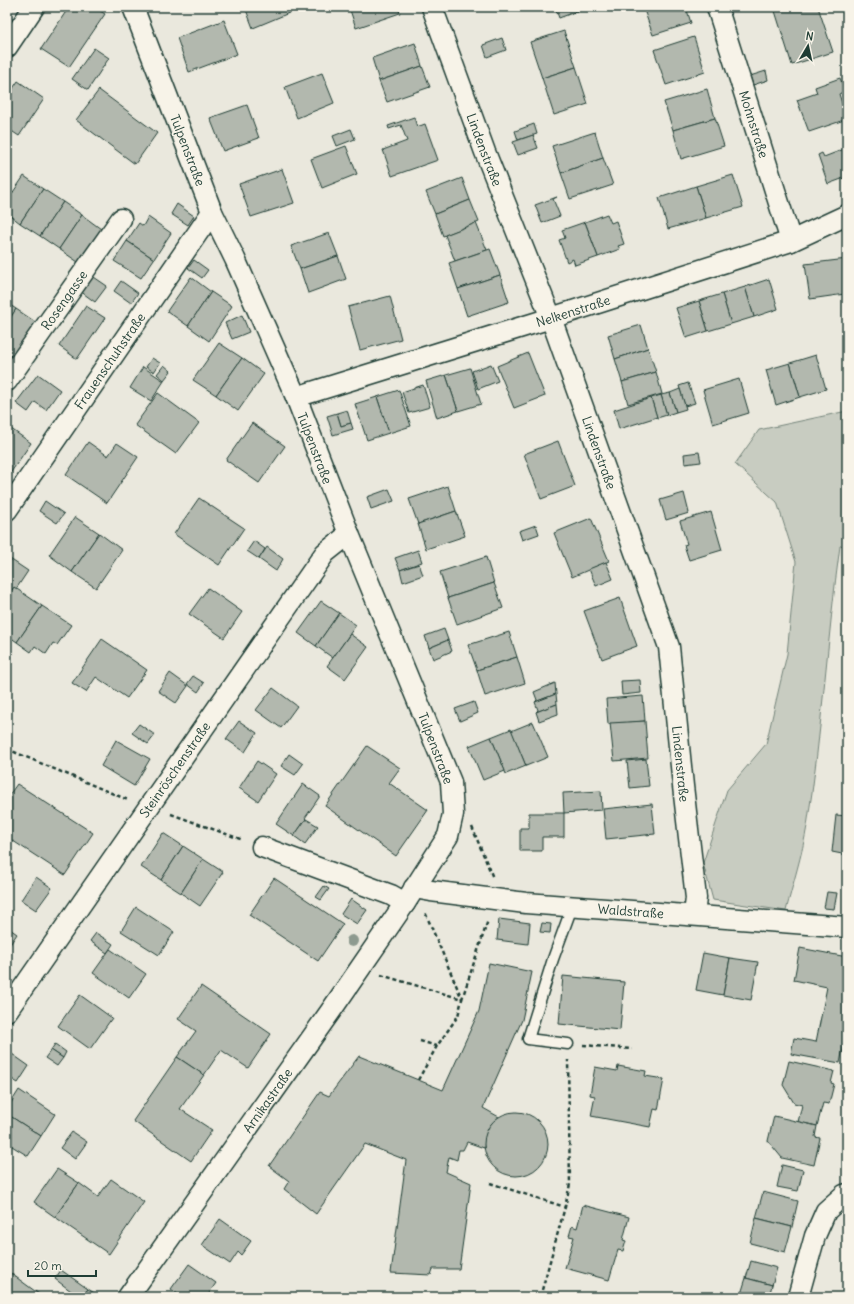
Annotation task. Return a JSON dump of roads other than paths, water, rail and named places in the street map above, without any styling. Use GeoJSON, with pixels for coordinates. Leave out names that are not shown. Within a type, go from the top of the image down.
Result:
{"type":"FeatureCollection","features":[{"type":"Feature","properties":{"kind":"street"},"geometry":{"type":"LineString","coordinates":[[7,47],[34,7]]}},
{"type":"Feature","properties":{"kind":"street","name":"Tulpenstraße"},"geometry":{"type":"LineString","coordinates":[[133,7],[212,212],[235,259],[296,397],[349,534],[451,782],[453,814],[448,836],[414,900]]}},
{"type":"Feature","properties":{"kind":"street","name":"Lindenstraße"},"geometry":{"type":"LineString","coordinates":[[432,7],[485,152],[551,318],[669,647],[696,898],[694,915]]}},
{"type":"Feature","properties":{"kind":"street","name":"Mohnstraße"},"geometry":{"type":"LineString","coordinates":[[717,7],[791,241]]}},
{"type":"Feature","properties":{"kind":"street","name":"Frauenschuhstraße"},"geometry":{"type":"LineString","coordinates":[[7,510],[212,212]]}},
{"type":"Feature","properties":{"kind":"street","name":"Nelkenstraße"},"geometry":{"type":"LineString","coordinates":[[296,397],[551,318],[791,241],[847,215]]}},
{"type":"Feature","properties":{"kind":"street","name":"Rosengasse"},"geometry":{"type":"LineString","coordinates":[[7,381],[121,219]]}},
{"type":"Feature","properties":{"kind":"street","name":"Steinröschenstraße"},"geometry":{"type":"LineString","coordinates":[[7,1011],[325,553],[349,534]]}},
{"type":"Feature","properties":{"kind":"street"},"geometry":{"type":"LineString","coordinates":[[262,847],[391,895],[414,900]]}},
{"type":"Feature","properties":{"kind":"street","name":"Waldstraße"},"geometry":{"type":"LineString","coordinates":[[414,900],[498,900],[572,907],[847,927]]}},
{"type":"Feature","properties":{"kind":"street","name":"Arnikastraße"},"geometry":{"type":"LineString","coordinates":[[128,1297],[330,1012],[414,900]]}},
{"type":"Feature","properties":{"kind":"street"},"geometry":{"type":"LineString","coordinates":[[798,1297],[815,1236],[826,1211],[847,1194]]}},
{"type":"Feature","properties":{"kind":"lane"},"geometry":{"type":"LineString","coordinates":[[568,1044],[528,1040],[572,907]]}}]}
